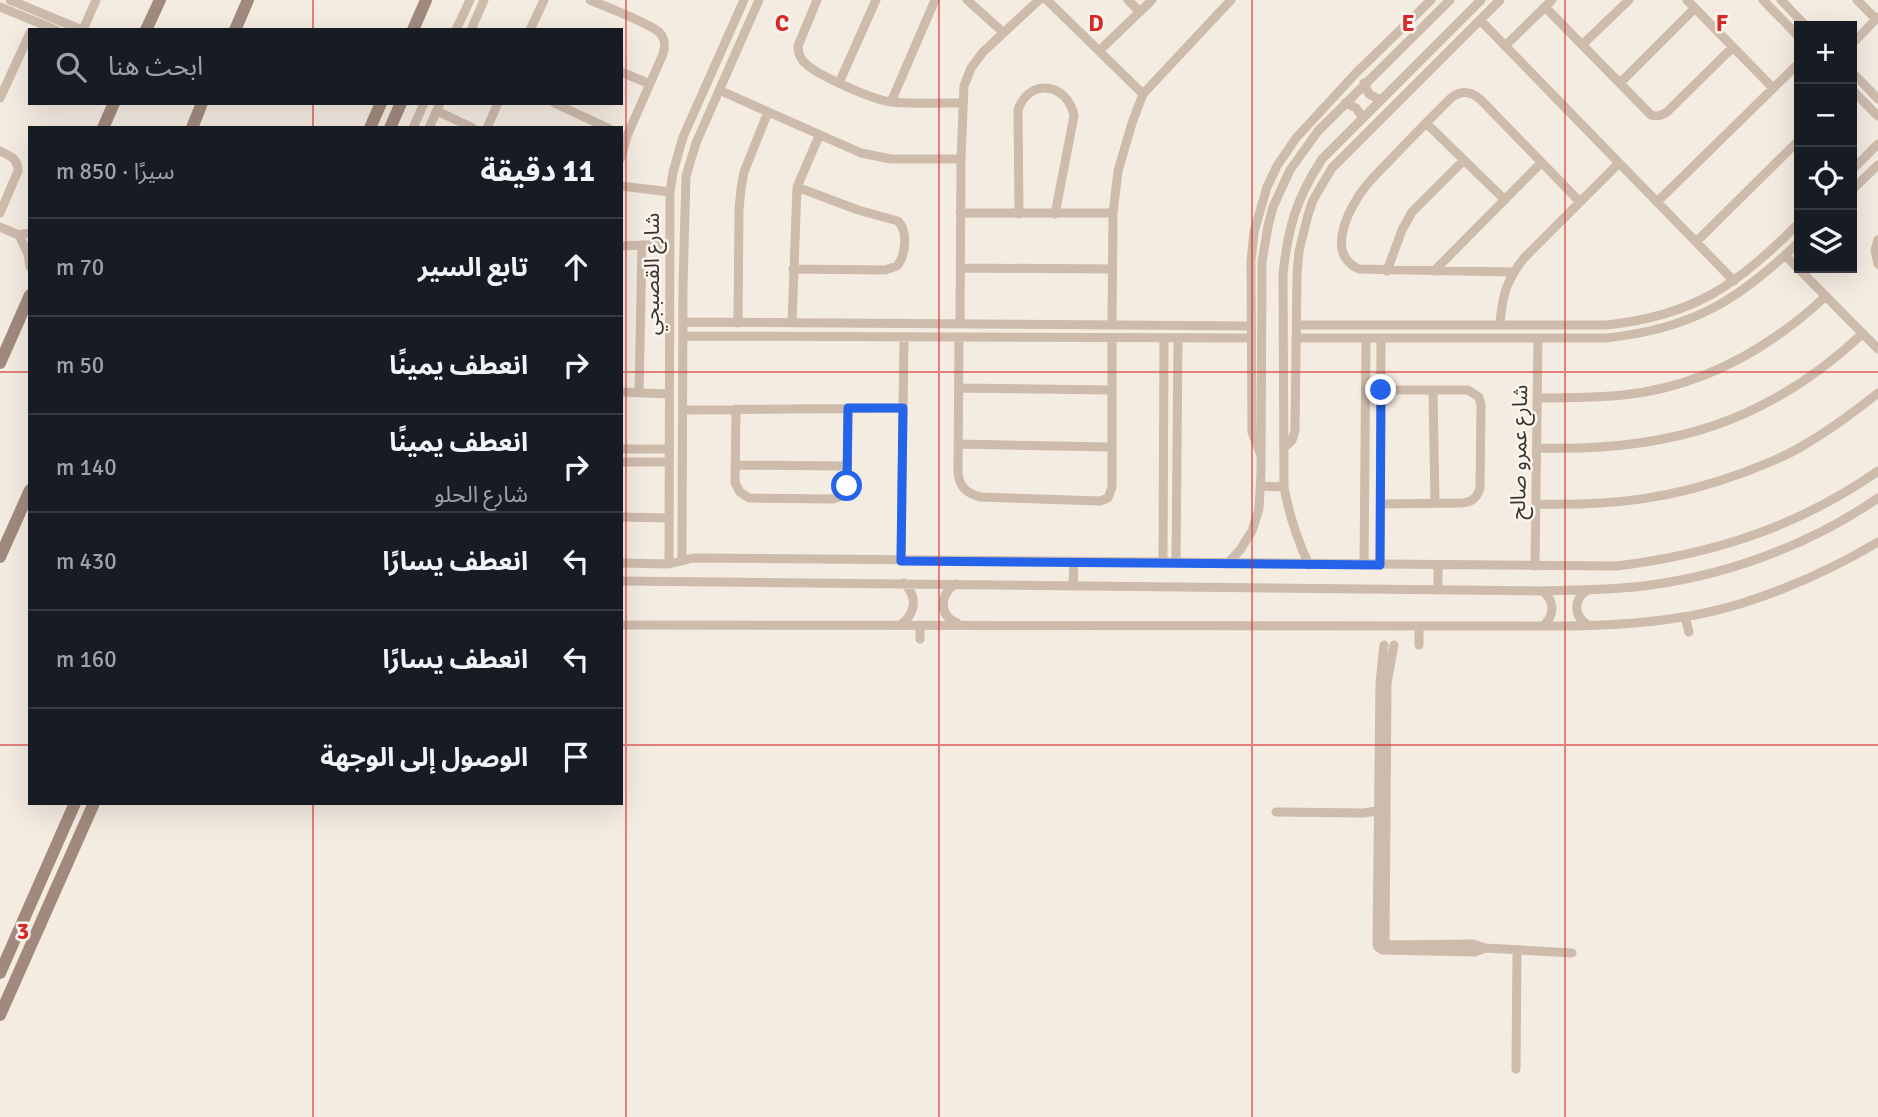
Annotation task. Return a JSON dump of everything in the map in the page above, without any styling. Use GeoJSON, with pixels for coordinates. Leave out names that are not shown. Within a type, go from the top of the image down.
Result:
{"type":"FeatureCollection","features":[{"type":"Feature","properties":{"kind":"main road"},"geometry":{"type":"LineString","coordinates":[[147,28],[160,0]]}},
{"type":"Feature","properties":{"kind":"main road"},"geometry":{"type":"LineString","coordinates":[[235,28],[248,0]]}},
{"type":"Feature","properties":{"kind":"main road"},"geometry":{"type":"LineString","coordinates":[[414,28],[426,0]]}},
{"type":"Feature","properties":{"kind":"main road"},"geometry":{"type":"LineString","coordinates":[[104,126],[113,105]]}},
{"type":"Feature","properties":{"kind":"main road"},"geometry":{"type":"LineString","coordinates":[[193,126],[201,105]]}},
{"type":"Feature","properties":{"kind":"main road"},"geometry":{"type":"LineString","coordinates":[[371,126],[380,105]]}},
{"type":"Feature","properties":{"kind":"main road"},"geometry":{"type":"LineString","coordinates":[[391,126],[400,105]]}},
{"type":"Feature","properties":{"kind":"main road"},"geometry":{"type":"LineString","coordinates":[[0,363],[5,340],[28,299]]}},
{"type":"Feature","properties":{"kind":"main road"},"geometry":{"type":"LineString","coordinates":[[0,557],[28,494]]}},
{"type":"Feature","properties":{"kind":"main road"},"geometry":{"type":"LineString","coordinates":[[0,974],[74,805]]}},
{"type":"Feature","properties":{"kind":"main road"},"geometry":{"type":"LineString","coordinates":[[0,1015],[93,805]]}},
{"type":"Feature","properties":{"kind":"street"},"geometry":{"type":"LineString","coordinates":[[10,0],[78,28]]}},
{"type":"Feature","properties":{"kind":"street"},"geometry":{"type":"LineString","coordinates":[[84,28],[96,0]]}},
{"type":"Feature","properties":{"kind":"street"},"geometry":{"type":"LineString","coordinates":[[531,28],[544,0]]}},
{"type":"Feature","properties":{"kind":"street"},"geometry":{"type":"LineString","coordinates":[[590,0],[653,28],[663,36],[665,48],[624,135]]}},
{"type":"Feature","properties":{"kind":"street"},"geometry":{"type":"LineString","coordinates":[[732,0],[743,2]]}},
{"type":"Feature","properties":{"kind":"street","name":"شارع القصبجي"},"geometry":{"type":"LineString","coordinates":[[682,561],[683,286],[687,176],[696,143],[759,0]]}},
{"type":"Feature","properties":{"kind":"street"},"geometry":{"type":"LineString","coordinates":[[817,0],[799,39],[798,53],[805,64],[839,83],[891,102],[962,103]]}},
{"type":"Feature","properties":{"kind":"street"},"geometry":{"type":"LineString","coordinates":[[839,83],[876,0]]}},
{"type":"Feature","properties":{"kind":"street"},"geometry":{"type":"LineString","coordinates":[[891,102],[935,0]]}},
{"type":"Feature","properties":{"kind":"street"},"geometry":{"type":"LineString","coordinates":[[967,0],[1003,33]]}},
{"type":"Feature","properties":{"kind":"street"},"geometry":{"type":"LineString","coordinates":[[960,324],[964,86],[971,68],[983,52],[1039,0]]}},
{"type":"Feature","properties":{"kind":"street"},"geometry":{"type":"LineString","coordinates":[[1047,0],[1143,94]]}},
{"type":"Feature","properties":{"kind":"street"},"geometry":{"type":"LineString","coordinates":[[1128,0],[1140,12]]}},
{"type":"Feature","properties":{"kind":"street"},"geometry":{"type":"LineString","coordinates":[[1099,51],[1152,0]]}},
{"type":"Feature","properties":{"kind":"street"},"geometry":{"type":"LineString","coordinates":[[1112,325],[1113,213],[1118,171],[1132,123],[1143,94],[1231,0]]}},
{"type":"Feature","properties":{"kind":"street"},"geometry":{"type":"LineString","coordinates":[[1261,455],[1252,432],[1250,278],[1254,232],[1267,187],[1290,146],[1356,74],[1431,0]]}},
{"type":"Feature","properties":{"kind":"street"},"geometry":{"type":"LineString","coordinates":[[1227,564],[1240,551],[1252,531],[1259,509],[1261,278],[1273,207],[1290,170],[1318,131],[1450,0]]}},
{"type":"Feature","properties":{"kind":"street"},"geometry":{"type":"LineString","coordinates":[[1309,565],[1289,514],[1284,487],[1283,274],[1290,228],[1301,194],[1322,159],[1481,0]]}},
{"type":"Feature","properties":{"kind":"street"},"geometry":{"type":"LineString","coordinates":[[1284,448],[1293,440],[1295,431],[1297,275],[1300,251],[1308,215],[1317,193],[1332,168],[1500,0]]}},
{"type":"Feature","properties":{"kind":"street"},"geometry":{"type":"LineString","coordinates":[[1582,45],[1629,0]]}},
{"type":"Feature","properties":{"kind":"street"},"geometry":{"type":"LineString","coordinates":[[1687,0],[1773,88]]}},
{"type":"Feature","properties":{"kind":"street"},"geometry":{"type":"LineString","coordinates":[[1763,0],[1794,32]]}},
{"type":"Feature","properties":{"kind":"street"},"geometry":{"type":"LineString","coordinates":[[1780,0],[1802,21]]}},
{"type":"Feature","properties":{"kind":"street"},"geometry":{"type":"LineString","coordinates":[[1857,0],[1877,18],[1857,39]]}},
{"type":"Feature","properties":{"kind":"street"},"geometry":{"type":"LineString","coordinates":[[457,28],[469,1],[482,4],[472,28]]}},
{"type":"Feature","properties":{"kind":"street","name":"شارع القصبجي"},"geometry":{"type":"LineString","coordinates":[[669,564],[670,192],[683,137],[743,2]]}},
{"type":"Feature","properties":{"kind":"street"},"geometry":{"type":"LineString","coordinates":[[1505,46],[1548,3],[1582,45],[1656,117],[1662,116],[1733,47]]}},
{"type":"Feature","properties":{"kind":"street"},"geometry":{"type":"LineString","coordinates":[[0,7],[32,28]]}},
{"type":"Feature","properties":{"kind":"street"},"geometry":{"type":"LineString","coordinates":[[1620,83],[1695,8]]}},
{"type":"Feature","properties":{"kind":"street"},"geometry":{"type":"LineString","coordinates":[[1781,18],[1790,9]]}},
{"type":"Feature","properties":{"kind":"street"},"geometry":{"type":"LineString","coordinates":[[1480,20],[1734,281]]}},
{"type":"Feature","properties":{"kind":"street"},"geometry":{"type":"LineString","coordinates":[[0,98],[28,37]]}},
{"type":"Feature","properties":{"kind":"street"},"geometry":{"type":"LineString","coordinates":[[1440,40],[1451,49]]}},
{"type":"Feature","properties":{"kind":"street"},"geometry":{"type":"LineString","coordinates":[[1657,202],[1794,68]]}},
{"type":"Feature","properties":{"kind":"street"},"geometry":{"type":"LineString","coordinates":[[623,73],[650,84]]}},
{"type":"Feature","properties":{"kind":"street"},"geometry":{"type":"LineString","coordinates":[[1857,77],[1878,99]]}},
{"type":"Feature","properties":{"kind":"street"},"geometry":{"type":"LineString","coordinates":[[1364,83],[1369,94],[1380,100]]}},
{"type":"Feature","properties":{"kind":"street"},"geometry":{"type":"LineString","coordinates":[[1019,214],[1018,110],[1024,97],[1032,91],[1051,88],[1067,98],[1074,116],[1055,214]]}},
{"type":"Feature","properties":{"kind":"street"},"geometry":{"type":"LineString","coordinates":[[719,90],[861,153],[891,159],[961,159]]}},
{"type":"Feature","properties":{"kind":"street"},"geometry":{"type":"LineString","coordinates":[[1512,272],[1359,269],[1345,260],[1341,252],[1341,242],[1347,220],[1361,192],[1456,94],[1469,92],[1480,99],[1580,202]]}},
{"type":"Feature","properties":{"kind":"street"},"geometry":{"type":"LineString","coordinates":[[1857,95],[1878,116]]}},
{"type":"Feature","properties":{"kind":"street"},"geometry":{"type":"LineString","coordinates":[[1345,103],[1356,108],[1363,118]]}},
{"type":"Feature","properties":{"kind":"street"},"geometry":{"type":"LineString","coordinates":[[414,126],[423,105]]}},
{"type":"Feature","properties":{"kind":"street"},"geometry":{"type":"LineString","coordinates":[[488,126],[497,105]]}},
{"type":"Feature","properties":{"kind":"street"},"geometry":{"type":"LineString","coordinates":[[558,105],[604,126]]}},
{"type":"Feature","properties":{"kind":"street"},"geometry":{"type":"LineString","coordinates":[[430,126],[439,107],[470,126]]}},
{"type":"Feature","properties":{"kind":"street"},"geometry":{"type":"LineString","coordinates":[[738,323],[741,189],[744,172],[768,112]]}},
{"type":"Feature","properties":{"kind":"street"},"geometry":{"type":"LineString","coordinates":[[1426,123],[1505,200]]}},
{"type":"Feature","properties":{"kind":"street"},"geometry":{"type":"LineString","coordinates":[[792,323],[797,187],[819,136]]}},
{"type":"Feature","properties":{"kind":"street"},"geometry":{"type":"LineString","coordinates":[[1696,242],[1794,145]]}},
{"type":"Feature","properties":{"kind":"street"},"geometry":{"type":"LineString","coordinates":[[1857,165],[1878,145]]}},
{"type":"Feature","properties":{"kind":"street"},"geometry":{"type":"LineString","coordinates":[[1290,146],[1302,152]]}},
{"type":"Feature","properties":{"kind":"street"},"geometry":{"type":"LineString","coordinates":[[0,151],[15,158],[18,171],[0,213]]}},
{"type":"Feature","properties":{"kind":"street"},"geometry":{"type":"LineString","coordinates":[[1387,271],[1402,230],[1412,212],[1464,160]]}},
{"type":"Feature","properties":{"kind":"street"},"geometry":{"type":"LineString","coordinates":[[1434,271],[1541,163]]}},
{"type":"Feature","properties":{"kind":"street"},"geometry":{"type":"LineString","coordinates":[[1500,325],[1504,289],[1512,272],[1619,163]]}},
{"type":"Feature","properties":{"kind":"street"},"geometry":{"type":"LineString","coordinates":[[1857,185],[1878,165]]}},
{"type":"Feature","properties":{"kind":"street"},"geometry":{"type":"LineString","coordinates":[[623,186],[670,192]]}},
{"type":"Feature","properties":{"kind":"street"},"geometry":{"type":"LineString","coordinates":[[793,269],[885,271],[897,266],[903,255],[904,230],[898,220],[858,211],[797,187]]}},
{"type":"Feature","properties":{"kind":"street"},"geometry":{"type":"LineString","coordinates":[[960,213],[1113,213]]}},
{"type":"Feature","properties":{"kind":"street"},"geometry":{"type":"LineString","coordinates":[[0,227],[19,235],[28,233]]}},
{"type":"Feature","properties":{"kind":"street"},"geometry":{"type":"LineString","coordinates":[[1296,325],[1606,325],[1643,320],[1662,316],[1695,303],[1734,281],[1761,261],[1794,228]]}},
{"type":"Feature","properties":{"kind":"street"},"geometry":{"type":"LineString","coordinates":[[19,235],[28,254]]}},
{"type":"Feature","properties":{"kind":"street"},"geometry":{"type":"LineString","coordinates":[[1878,240],[1875,256],[1878,264]]}},
{"type":"Feature","properties":{"kind":"street"},"geometry":{"type":"LineString","coordinates":[[623,246],[670,244]]}},
{"type":"Feature","properties":{"kind":"street"},"geometry":{"type":"LineString","coordinates":[[639,393],[642,245]]}},
{"type":"Feature","properties":{"kind":"street"},"geometry":{"type":"LineString","coordinates":[[1296,338],[1626,336],[1703,314],[1763,276],[1794,247]]}},
{"type":"Feature","properties":{"kind":"street"},"geometry":{"type":"LineString","coordinates":[[1785,255],[1878,349]]}},
{"type":"Feature","properties":{"kind":"street"},"geometry":{"type":"LineString","coordinates":[[960,268],[1112,269]]}},
{"type":"Feature","properties":{"kind":"street"},"geometry":{"type":"LineString","coordinates":[[1283,274],[1297,275]]}},
{"type":"Feature","properties":{"kind":"street"},"geometry":{"type":"LineString","coordinates":[[1250,278],[1261,278]]}},
{"type":"Feature","properties":{"kind":"street"},"geometry":{"type":"LineString","coordinates":[[670,286],[683,286]]}},
{"type":"Feature","properties":{"kind":"street"},"geometry":{"type":"LineString","coordinates":[[1537,398],[1624,395],[1681,383],[1758,350],[1806,315],[1826,296]]}},
{"type":"Feature","properties":{"kind":"street"},"geometry":{"type":"LineString","coordinates":[[683,322],[1250,326]]}},
{"type":"Feature","properties":{"kind":"street"},"geometry":{"type":"LineString","coordinates":[[701,322],[701,336]]}},
{"type":"Feature","properties":{"kind":"street"},"geometry":{"type":"LineString","coordinates":[[1029,324],[1030,337]]}},
{"type":"Feature","properties":{"kind":"street"},"geometry":{"type":"LineString","coordinates":[[1317,325],[1317,338]]}},
{"type":"Feature","properties":{"kind":"street"},"geometry":{"type":"LineString","coordinates":[[1448,338],[1449,325]]}},
{"type":"Feature","properties":{"kind":"street"},"geometry":{"type":"LineString","coordinates":[[1227,326],[1227,338]]}},
{"type":"Feature","properties":{"kind":"street"},"geometry":{"type":"LineString","coordinates":[[1536,448],[1637,445],[1700,431],[1760,406],[1816,373],[1863,333]]}},
{"type":"Feature","properties":{"kind":"street"},"geometry":{"type":"LineString","coordinates":[[683,336],[1250,338]]}},
{"type":"Feature","properties":{"kind":"street"},"geometry":{"type":"LineString","coordinates":[[901,561],[904,337]]}},
{"type":"Feature","properties":{"kind":"street"},"geometry":{"type":"LineString","coordinates":[[959,337],[958,444],[961,486],[973,495],[1100,501],[1108,498],[1112,491],[1112,338]]}},
{"type":"Feature","properties":{"kind":"street"},"geometry":{"type":"LineString","coordinates":[[1163,563],[1164,338]]}},
{"type":"Feature","properties":{"kind":"street"},"geometry":{"type":"LineString","coordinates":[[1176,563],[1178,338]]}},
{"type":"Feature","properties":{"kind":"street"},"geometry":{"type":"LineString","coordinates":[[1364,565],[1366,338]]}},
{"type":"Feature","properties":{"kind":"street"},"geometry":{"type":"LineString","coordinates":[[1380,565],[1381,338]]}},
{"type":"Feature","properties":{"kind":"street","name":"شارع عمرو صالح"},"geometry":{"type":"LineString","coordinates":[[1535,566],[1538,338]]}},
{"type":"Feature","properties":{"kind":"street"},"geometry":{"type":"LineString","coordinates":[[959,388],[1112,390]]}},
{"type":"Feature","properties":{"kind":"street"},"geometry":{"type":"LineString","coordinates":[[1380,504],[1472,501],[1479,493],[1481,405],[1479,397],[1468,390],[1381,390]]}},
{"type":"Feature","properties":{"kind":"street"},"geometry":{"type":"LineString","coordinates":[[1433,390],[1435,503]]}},
{"type":"Feature","properties":{"kind":"street"},"geometry":{"type":"LineString","coordinates":[[623,392],[669,394]]}},
{"type":"Feature","properties":{"kind":"street"},"geometry":{"type":"LineString","coordinates":[[1536,504],[1639,501],[1704,486],[1797,450],[1878,393]]}},
{"type":"Feature","properties":{"kind":"street"},"geometry":{"type":"LineString","coordinates":[[736,409],[735,483],[740,492],[749,498],[833,499],[842,496],[846,491],[848,408]]}},
{"type":"Feature","properties":{"kind":"street"},"geometry":{"type":"LineString","coordinates":[[682,410],[903,408]]}},
{"type":"Feature","properties":{"kind":"street"},"geometry":{"type":"LineString","coordinates":[[958,444],[1112,447]]}},
{"type":"Feature","properties":{"kind":"street"},"geometry":{"type":"LineString","coordinates":[[623,449],[669,449]]}},
{"type":"Feature","properties":{"kind":"street"},"geometry":{"type":"LineString","coordinates":[[623,462],[669,462]]}},
{"type":"Feature","properties":{"kind":"street"},"geometry":{"type":"LineString","coordinates":[[736,465],[847,466]]}},
{"type":"Feature","properties":{"kind":"street"},"geometry":{"type":"LineString","coordinates":[[623,564],[669,564],[693,558],[1616,566],[1661,560],[1727,545],[1794,520],[1829,503],[1878,471]]}},
{"type":"Feature","properties":{"kind":"street"},"geometry":{"type":"LineString","coordinates":[[1261,486],[1284,487]]}},
{"type":"Feature","properties":{"kind":"street"},"geometry":{"type":"LineString","coordinates":[[623,581],[1590,590],[1666,582],[1741,564],[1808,538],[1878,498]]}},
{"type":"Feature","properties":{"kind":"street"},"geometry":{"type":"LineString","coordinates":[[623,517],[669,518]]}},
{"type":"Feature","properties":{"kind":"street"},"geometry":{"type":"LineString","coordinates":[[669,530],[682,530]]}},
{"type":"Feature","properties":{"kind":"street"},"geometry":{"type":"LineString","coordinates":[[623,625],[1623,624],[1685,617],[1788,587],[1878,542]]}},
{"type":"Feature","properties":{"kind":"street"},"geometry":{"type":"LineString","coordinates":[[1073,585],[1074,562]]}},
{"type":"Feature","properties":{"kind":"street"},"geometry":{"type":"LineString","coordinates":[[1438,566],[1438,589]]}},
{"type":"Feature","properties":{"kind":"street"},"geometry":{"type":"LineString","coordinates":[[900,625],[912,614],[914,605],[910,589],[904,583]]}},
{"type":"Feature","properties":{"kind":"street"},"geometry":{"type":"LineString","coordinates":[[955,584],[947,589],[942,606],[951,621],[960,624]]}},
{"type":"Feature","properties":{"kind":"street"},"geometry":{"type":"LineString","coordinates":[[1543,590],[1548,595],[1552,608],[1548,622],[1543,626]]}},
{"type":"Feature","properties":{"kind":"street"},"geometry":{"type":"LineString","coordinates":[[1590,590],[1580,596],[1576,608],[1580,619],[1590,626]]}},
{"type":"Feature","properties":{"kind":"street"},"geometry":{"type":"LineString","coordinates":[[1685,617],[1689,632]]}},
{"type":"Feature","properties":{"kind":"street"},"geometry":{"type":"LineString","coordinates":[[920,625],[920,639]]}},
{"type":"Feature","properties":{"kind":"street"},"geometry":{"type":"LineString","coordinates":[[1419,626],[1419,645]]}},
{"type":"Feature","properties":{"kind":"street"},"geometry":{"type":"LineString","coordinates":[[1384,645],[1380,683],[1385,942],[1390,945],[1425,948],[1473,944],[1517,951],[1572,953]]}},
{"type":"Feature","properties":{"kind":"street"},"geometry":{"type":"LineString","coordinates":[[1382,810],[1387,683],[1394,645]]}},
{"type":"Feature","properties":{"kind":"street"},"geometry":{"type":"LineString","coordinates":[[1276,812],[1363,813],[1382,810]]}},
{"type":"Feature","properties":{"kind":"street"},"geometry":{"type":"LineString","coordinates":[[1516,1069],[1517,951]]}},
{"type":"Feature","properties":{"kind":"route"},"geometry":{"type":"LineString","coordinates":[[847,486],[848,408],[903,408],[901,561],[1380,565],[1381,390]]}}]}
